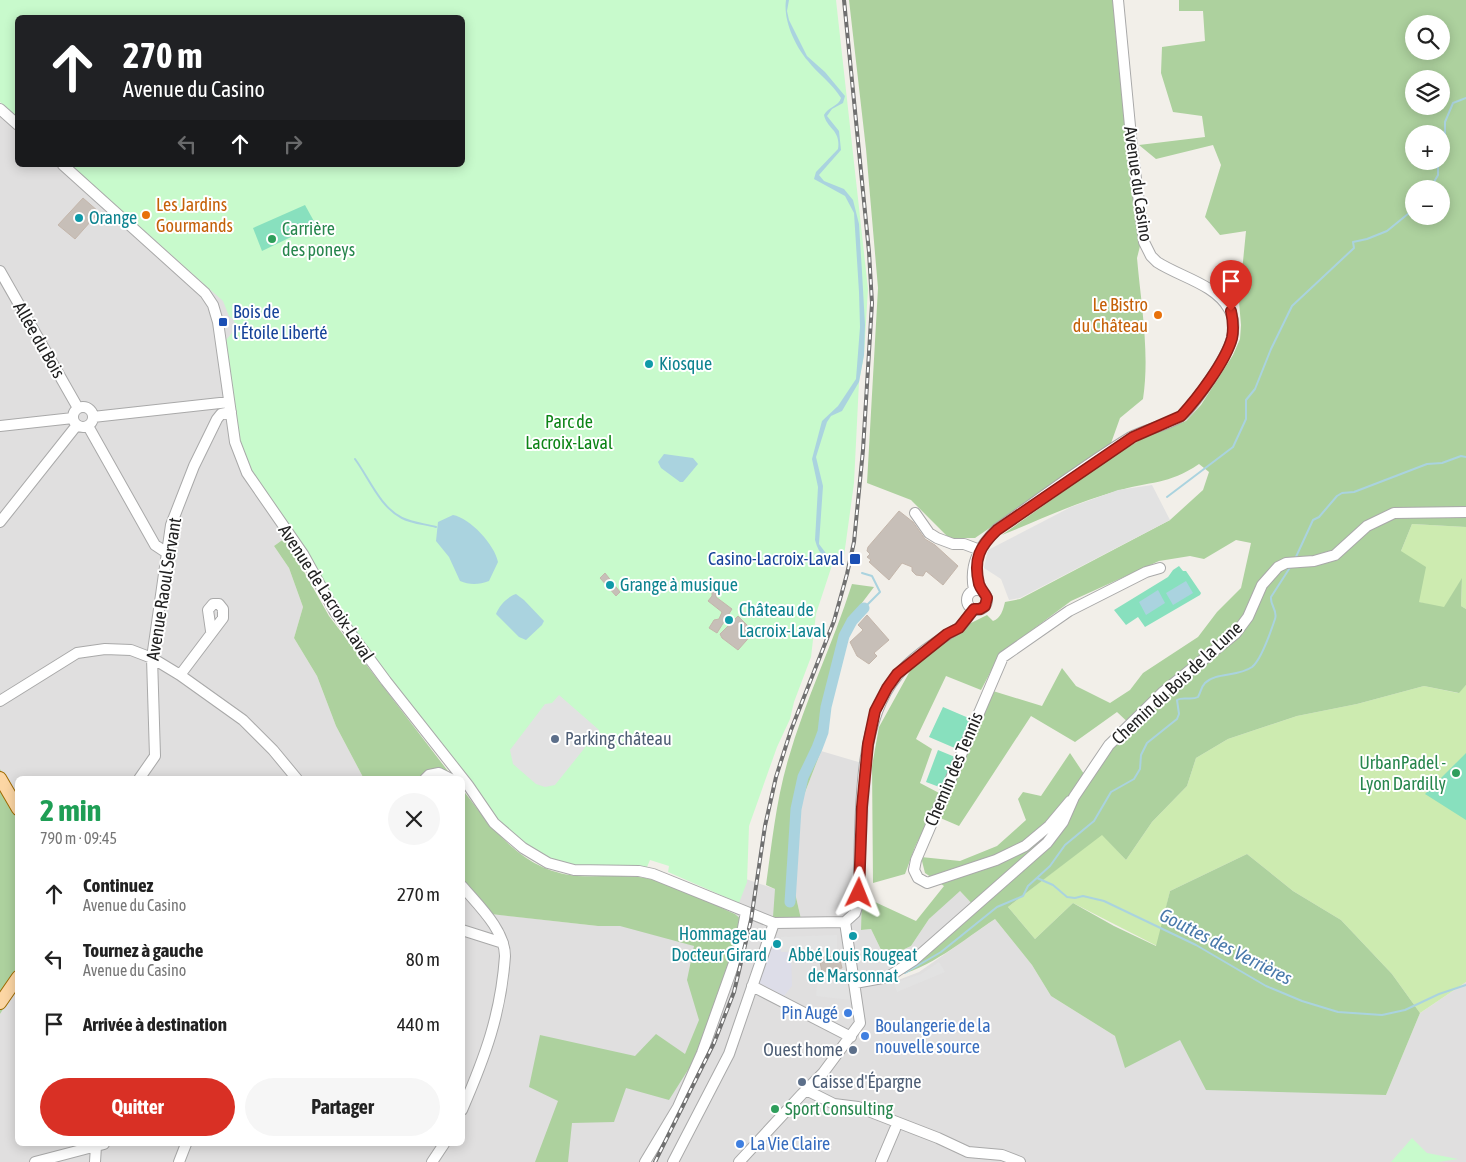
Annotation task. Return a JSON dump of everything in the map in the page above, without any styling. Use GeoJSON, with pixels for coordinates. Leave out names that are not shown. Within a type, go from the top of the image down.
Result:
{"type":"FeatureCollection","features":[{"type":"Feature","properties":{"kind":"main road"},"geometry":{"type":"LineString","coordinates":[[0,778],[15,804]]}},
{"type":"Feature","properties":{"kind":"main road"},"geometry":{"type":"LineString","coordinates":[[0,1004],[15,982]]}},
{"type":"Feature","properties":{"kind":"street","name":"Avenue du Casino"},"geometry":{"type":"LineString","coordinates":[[978,554],[985,541],[997,530],[1098,459],[1133,437],[1181,416],[1208,381],[1232,338],[1234,325],[1231,311],[1223,299],[1157,262],[1151,256],[1144,242],[1132,147],[1118,0]]}},
{"type":"Feature","properties":{"kind":"street"},"geometry":{"type":"LineString","coordinates":[[0,109],[15,122]]}},
{"type":"Feature","properties":{"kind":"street","name":"Avenue de Lacroix-Laval"},"geometry":{"type":"LineString","coordinates":[[65,167],[205,293],[213,305],[218,322],[235,442],[247,473],[303,554],[335,612],[460,776]]}},
{"type":"Feature","properties":{"kind":"street","name":"Allée du Bois"},"geometry":{"type":"LineString","coordinates":[[0,271],[76,417]]}},
{"type":"Feature","properties":{"kind":"street"},"geometry":{"type":"LineString","coordinates":[[76,417],[82,427],[90,421],[230,407]]}},
{"type":"Feature","properties":{"kind":"street","name":"Avenue Raoul Servant"},"geometry":{"type":"LineString","coordinates":[[141,776],[154,756],[152,658],[171,525],[194,466],[217,419],[230,407]]}},
{"type":"Feature","properties":{"kind":"street"},"geometry":{"type":"LineString","coordinates":[[0,522],[76,417],[88,408],[90,421],[155,545],[167,553]]}},
{"type":"Feature","properties":{"kind":"street"},"geometry":{"type":"LineString","coordinates":[[0,426],[76,417]]}},
{"type":"Feature","properties":{"kind":"street","name":"Chemin du Bois de la Lune"},"geometry":{"type":"LineString","coordinates":[[854,983],[888,977],[914,960],[1047,843],[1063,822],[1074,797],[1110,745],[1167,688],[1223,644],[1240,628],[1251,611],[1266,579],[1272,572],[1285,563],[1302,562],[1335,555],[1367,526],[1394,513],[1466,512]]}},
{"type":"Feature","properties":{"kind":"street"},"geometry":{"type":"LineString","coordinates":[[915,513],[929,533],[953,544],[964,544],[978,554],[978,590]]}},
{"type":"Feature","properties":{"kind":"street","name":"Chemin des Tennis"},"geometry":{"type":"LineString","coordinates":[[1074,797],[1062,808],[1049,826],[1025,846],[996,860],[927,883],[918,878],[914,870],[916,860],[1003,656],[1069,611],[1160,568]]}},
{"type":"Feature","properties":{"kind":"street"},"geometry":{"type":"LineString","coordinates":[[971,607],[980,609],[986,604],[986,595],[978,590]]}},
{"type":"Feature","properties":{"kind":"street"},"geometry":{"type":"LineString","coordinates":[[673,1162],[729,1054],[752,986],[770,922],[845,922],[855,913],[858,904],[862,807],[870,728],[875,711],[887,688],[905,667],[947,634],[959,628],[971,607],[967,596],[978,590]]}},
{"type":"Feature","properties":{"kind":"street"},"geometry":{"type":"LineString","coordinates":[[180,675],[212,631]]}},
{"type":"Feature","properties":{"kind":"street"},"geometry":{"type":"LineString","coordinates":[[0,701],[77,653],[106,649],[131,650],[152,658],[180,675],[242,720],[273,750],[295,776]]}},
{"type":"Feature","properties":{"kind":"street"},"geometry":{"type":"LineString","coordinates":[[428,776],[439,772],[446,776]]}},
{"type":"Feature","properties":{"kind":"street","name":"Avenue de Lacroix-Laval"},"geometry":{"type":"LineString","coordinates":[[465,782],[494,823],[523,848],[548,864],[574,870],[639,871],[653,874],[770,922]]}},
{"type":"Feature","properties":{"kind":"street"},"geometry":{"type":"LineString","coordinates":[[465,792],[471,796],[474,794]]}},
{"type":"Feature","properties":{"kind":"street"},"geometry":{"type":"LineString","coordinates":[[465,890],[498,931],[505,948],[504,974],[498,1014],[482,1064],[465,1103]]}},
{"type":"Feature","properties":{"kind":"street"},"geometry":{"type":"LineString","coordinates":[[645,1162],[678,1108],[702,1053],[739,949],[746,912]]}},
{"type":"Feature","properties":{"kind":"street"},"geometry":{"type":"LineString","coordinates":[[739,1162],[832,1062],[860,1024],[845,922]]}},
{"type":"Feature","properties":{"kind":"street"},"geometry":{"type":"LineString","coordinates":[[465,931],[503,943]]}},
{"type":"Feature","properties":{"kind":"street"},"geometry":{"type":"LineString","coordinates":[[752,986],[851,1037]]}},
{"type":"Feature","properties":{"kind":"street"},"geometry":{"type":"LineString","coordinates":[[806,1090],[834,1104],[858,1107],[870,1111],[968,1152],[1002,1155],[1020,1162]]}},
{"type":"Feature","properties":{"kind":"street"},"geometry":{"type":"LineString","coordinates":[[881,1162],[895,1129]]}},
{"type":"Feature","properties":{"kind":"street"},"geometry":{"type":"LineString","coordinates":[[35,1162],[96,1146]]}},
{"type":"Feature","properties":{"kind":"street"},"geometry":{"type":"LineString","coordinates":[[94,1162],[100,1146]]}},
{"type":"Feature","properties":{"kind":"street"},"geometry":{"type":"LineString","coordinates":[[179,1162],[185,1146]]}},
{"type":"Feature","properties":{"kind":"street"},"geometry":{"type":"LineString","coordinates":[[432,1162],[443,1146]]}},
{"type":"Feature","properties":{"kind":"shaded area"},"geometry":{"type":"Polygon","coordinates":[[[0,107],[15,117],[15,167],[72,167],[191,275],[249,314],[231,387],[236,411],[291,533],[274,546],[289,568],[303,607],[294,638],[317,676],[336,726],[362,776],[15,776],[15,795],[0,769],[0,107]]]}},
{"type":"Feature","properties":{"kind":"shaded area"},"geometry":{"type":"Polygon","coordinates":[[[1152,485],[1170,520],[1020,598],[1009,600],[1001,579],[984,568],[988,550],[1071,507],[1118,490],[1152,485]]]}},
{"type":"Feature","properties":{"kind":"shaded area","name":"Parking château"},"geometry":{"type":"Polygon","coordinates":[[[559,695],[599,730],[555,785],[545,787],[536,784],[513,764],[510,750],[545,704],[552,703],[559,695]]]}},
{"type":"Feature","properties":{"kind":"shaded area"},"geometry":{"type":"Polygon","coordinates":[[[821,751],[872,766],[861,930],[871,929],[885,958],[911,946],[929,919],[959,890],[976,908],[892,975],[893,982],[919,972],[995,919],[1032,965],[1051,996],[1115,1036],[1180,1039],[1386,1095],[1420,1013],[1466,982],[1466,1162],[0,1162],[0,1014],[15,991],[15,1146],[465,1146],[465,894],[492,914],[598,926],[742,920],[735,914],[746,879],[775,889],[801,919],[793,884],[797,813],[821,751]]]}},
{"type":"Feature","properties":{"kind":"shaded area"},"geometry":{"type":"Polygon","coordinates":[[[837,935],[837,950],[781,952],[781,937],[837,935]]]}},
{"type":"Feature","properties":{"kind":"shaded area"},"geometry":{"type":"Polygon","coordinates":[[[777,937],[780,940],[781,952],[791,952],[792,986],[784,996],[759,983],[768,947],[777,937]]]}},
{"type":"Feature","properties":{"kind":"shaded area"},"geometry":{"type":"Polygon","coordinates":[[[939,962],[945,972],[897,992],[894,983],[921,974],[939,962]]]}},
{"type":"Feature","properties":{"kind":"shaded area"},"geometry":{"type":"Polygon","coordinates":[[[847,975],[851,1000],[816,996],[817,981],[847,975]]]}},
{"type":"Feature","properties":{"kind":"green space","name":"Parc de Lacroix-Laval"},"geometry":{"type":"Polygon","coordinates":[[[0,0],[836,0],[868,289],[864,355],[859,382],[854,483],[844,556],[834,559],[816,614],[811,657],[794,702],[790,719],[777,747],[749,826],[747,882],[739,903],[668,872],[669,866],[650,860],[647,867],[574,867],[556,862],[539,854],[499,822],[373,658],[333,602],[252,472],[240,444],[226,340],[235,328],[235,322],[229,316],[223,301],[73,167],[465,167],[465,15],[15,15],[15,115],[0,102],[0,0]]]}},
{"type":"Feature","properties":{"kind":"green space"},"geometry":{"type":"Polygon","coordinates":[[[849,0],[1114,0],[1116,38],[1140,246],[1137,258],[1146,364],[1143,399],[1120,418],[1110,446],[975,538],[949,538],[911,500],[867,483],[878,288],[866,149],[849,0]]]}},
{"type":"Feature","properties":{"kind":"green space"},"geometry":{"type":"Polygon","coordinates":[[[1179,0],[1466,0],[1466,527],[1412,524],[1401,551],[1426,567],[1419,602],[1444,607],[1462,578],[1461,606],[1466,609],[1466,685],[1459,693],[1424,686],[1357,704],[1297,716],[1228,739],[1196,758],[1187,786],[1152,822],[1126,860],[1102,835],[1008,907],[1035,939],[1073,903],[1114,926],[1156,946],[1170,891],[1247,854],[1293,891],[1341,920],[1392,974],[1420,1013],[1386,1095],[1206,1090],[1180,1040],[1125,1068],[1115,1036],[1051,996],[1032,965],[995,919],[933,961],[920,968],[892,977],[976,908],[960,891],[929,919],[911,946],[885,958],[871,929],[861,930],[862,896],[916,921],[944,886],[925,873],[921,857],[960,861],[997,846],[1026,820],[1018,799],[1023,792],[1041,796],[1070,753],[1088,780],[1111,748],[1133,727],[1117,712],[1075,742],[1031,716],[959,826],[938,817],[993,691],[1042,706],[1062,668],[1076,686],[1110,703],[1130,690],[1143,673],[1198,637],[1217,612],[1241,588],[1251,543],[1236,540],[1204,559],[1190,556],[1159,561],[1071,601],[1000,654],[981,690],[946,676],[916,739],[932,749],[920,783],[941,794],[915,847],[905,874],[873,883],[872,766],[879,727],[915,662],[965,626],[987,615],[993,621],[996,620],[1005,602],[1020,599],[1170,520],[1203,490],[1209,472],[1199,464],[1178,476],[1087,500],[1002,535],[1109,459],[1148,435],[1186,421],[1201,405],[1233,355],[1240,339],[1239,302],[1246,231],[1220,235],[1205,217],[1221,165],[1213,145],[1156,159],[1139,145],[1205,137],[1202,116],[1173,112],[1161,73],[1162,47],[1205,41],[1203,11],[1179,11],[1179,0]]]}},
{"type":"Feature","properties":{"kind":"green space","name":"Carrière des poneys"},"geometry":{"type":"Polygon","coordinates":[[[305,205],[316,225],[262,251],[253,228],[305,205]]]}},
{"type":"Feature","properties":{"kind":"green space"},"geometry":{"type":"Polygon","coordinates":[[[1412,524],[1466,527],[1466,609],[1461,606],[1462,579],[1444,608],[1418,602],[1401,551],[1412,524]]]}},
{"type":"Feature","properties":{"kind":"green space"},"geometry":{"type":"Polygon","coordinates":[[[285,538],[329,616],[452,776],[362,776],[336,726],[317,676],[294,638],[303,607],[289,568],[274,546],[285,538]]]}},
{"type":"Feature","properties":{"kind":"green space"},"geometry":{"type":"Polygon","coordinates":[[[1179,566],[1183,571],[1186,571],[1201,593],[1200,595],[1145,627],[1138,617],[1126,625],[1114,610],[1168,577],[1179,566]]]}},
{"type":"Feature","properties":{"kind":"green space"},"geometry":{"type":"Polygon","coordinates":[[[852,584],[874,587],[843,628],[822,711],[821,751],[797,813],[793,884],[801,919],[773,917],[775,889],[766,885],[780,791],[802,716],[852,584]]]}},
{"type":"Feature","properties":{"kind":"green space"},"geometry":{"type":"Polygon","coordinates":[[[1466,685],[1466,982],[1420,1013],[1392,974],[1341,920],[1293,891],[1247,854],[1170,891],[1157,946],[1073,903],[1035,939],[1008,907],[1102,834],[1126,860],[1152,822],[1187,786],[1196,758],[1228,739],[1297,716],[1357,704],[1424,686],[1458,693],[1466,685]]]}},
{"type":"Feature","properties":{"kind":"green space"},"geometry":{"type":"Polygon","coordinates":[[[943,707],[971,719],[957,749],[929,737],[943,707]]]}},
{"type":"Feature","properties":{"kind":"green space"},"geometry":{"type":"Polygon","coordinates":[[[938,750],[955,757],[942,788],[926,782],[938,750]]]}},
{"type":"Feature","properties":{"kind":"green space","name":"UrbanPadel - Lyon Dardilly"},"geometry":{"type":"Polygon","coordinates":[[[1466,753],[1466,820],[1425,794],[1466,753]]]}},
{"type":"Feature","properties":{"kind":"green space"},"geometry":{"type":"Polygon","coordinates":[[[0,769],[15,794],[15,991],[0,1014],[0,769]]]}},
{"type":"Feature","properties":{"kind":"green space"},"geometry":{"type":"Polygon","coordinates":[[[465,793],[511,846],[540,866],[558,873],[577,876],[631,876],[651,879],[688,892],[735,914],[742,920],[732,960],[698,1054],[669,1100],[626,1088],[614,1122],[572,1123],[568,1162],[535,1162],[558,1101],[529,1087],[540,1035],[635,1056],[656,1034],[685,1054],[699,1020],[687,980],[694,946],[620,926],[598,926],[491,914],[465,894],[465,793]]]}},
{"type":"Feature","properties":{"kind":"green space"},"geometry":{"type":"Polygon","coordinates":[[[1412,1138],[1427,1153],[1458,1159],[1438,1162],[1391,1162],[1412,1138]]]}},
{"type":"Feature","properties":{"kind":"water"},"geometry":{"type":"Polygon","coordinates":[[[786,0],[789,0],[787,11],[789,20],[807,56],[825,72],[845,96],[843,103],[832,109],[827,116],[839,131],[841,150],[819,175],[824,181],[844,189],[853,200],[859,224],[865,325],[864,355],[859,382],[842,411],[831,416],[827,422],[816,457],[823,486],[819,544],[831,560],[844,564],[844,567],[825,558],[815,540],[818,487],[812,459],[822,421],[838,406],[856,379],[860,327],[854,213],[845,196],[814,179],[816,172],[838,149],[836,134],[824,115],[841,98],[812,66],[799,48],[788,24],[786,0]]]}},
{"type":"Feature","properties":{"kind":"water"},"geometry":{"type":"Polygon","coordinates":[[[664,454],[693,458],[698,464],[683,482],[680,482],[661,468],[658,462],[664,454]]]}},
{"type":"Feature","properties":{"kind":"water"},"geometry":{"type":"Polygon","coordinates":[[[453,515],[467,521],[481,533],[496,555],[498,562],[489,581],[474,584],[460,581],[449,557],[436,541],[438,522],[453,515]]]}},
{"type":"Feature","properties":{"kind":"water"},"geometry":{"type":"Polygon","coordinates":[[[1186,581],[1193,593],[1173,605],[1166,593],[1186,581]]]}},
{"type":"Feature","properties":{"kind":"water"},"geometry":{"type":"Polygon","coordinates":[[[1158,590],[1165,603],[1146,615],[1139,602],[1158,590]]]}},
{"type":"Feature","properties":{"kind":"water"},"geometry":{"type":"Polygon","coordinates":[[[516,594],[544,621],[526,640],[519,637],[496,614],[504,602],[516,594]]]}},
{"type":"Feature","properties":{"kind":"building","name":"Orange"},"geometry":{"type":"Polygon","coordinates":[[[83,198],[99,212],[75,239],[58,225],[83,198]]]}},
{"type":"Feature","properties":{"kind":"building"},"geometry":{"type":"Polygon","coordinates":[[[899,511],[913,522],[925,539],[935,545],[958,566],[943,585],[926,571],[923,576],[916,575],[912,571],[912,567],[902,563],[889,580],[869,562],[871,560],[867,557],[870,554],[867,551],[868,547],[899,511]]]}},
{"type":"Feature","properties":{"kind":"building","name":"Grange à musique"},"geometry":{"type":"Polygon","coordinates":[[[605,573],[620,592],[616,596],[600,578],[605,573]]]}},
{"type":"Feature","properties":{"kind":"building"},"geometry":{"type":"Polygon","coordinates":[[[714,591],[716,597],[732,609],[717,633],[709,628],[714,620],[719,619],[722,612],[708,601],[714,591]]]}},
{"type":"Feature","properties":{"kind":"building"},"geometry":{"type":"Polygon","coordinates":[[[867,615],[889,640],[874,653],[877,656],[869,664],[857,656],[850,642],[863,630],[858,625],[867,615]]]}},
{"type":"Feature","properties":{"kind":"building"},"geometry":{"type":"Polygon","coordinates":[[[738,616],[754,632],[738,650],[722,638],[720,634],[738,616]]]}},
{"type":"Feature","properties":{"kind":"building"},"geometry":{"type":"Polygon","coordinates":[[[839,956],[842,968],[822,972],[819,957],[839,956]]]}},
{"type":"Feature","properties":{"kind":"waterway"},"geometry":{"type":"LineString","coordinates":[[1445,125],[1453,103],[1466,98]]}},
{"type":"Feature","properties":{"kind":"waterway"},"geometry":{"type":"LineString","coordinates":[[1435,180],[1438,170]]}},
{"type":"Feature","properties":{"kind":"waterway"},"geometry":{"type":"LineString","coordinates":[[1167,497],[1233,447],[1246,419],[1246,400],[1255,389],[1271,349],[1292,306],[1354,248],[1353,242],[1387,231],[1405,216]]}},
{"type":"Feature","properties":{"kind":"waterway"},"geometry":{"type":"LineString","coordinates":[[1295,559],[1313,520],[1319,517],[1337,496],[1342,493],[1354,492],[1427,464],[1442,463],[1461,456],[1466,457]]}},
{"type":"Feature","properties":{"kind":"waterway"},"geometry":{"type":"LineString","coordinates":[[355,459],[381,500],[394,513],[410,521],[436,527]]}},
{"type":"Feature","properties":{"kind":"waterway"},"geometry":{"type":"LineString","coordinates":[[905,973],[941,952],[997,907],[1023,896],[1028,886],[1050,866],[1065,845],[1094,821],[1111,792],[1134,779],[1140,769],[1141,755],[1147,743],[1177,719],[1179,714],[1177,700],[1198,697],[1204,685],[1215,677],[1240,672],[1252,667],[1259,658],[1276,616],[1271,597],[1291,566]]}},
{"type":"Feature","properties":{"kind":"waterway"},"geometry":{"type":"LineString","coordinates":[[862,573],[872,576],[880,592],[864,608]]}},
{"type":"Feature","properties":{"kind":"waterway"},"geometry":{"type":"LineString","coordinates":[[790,902],[796,809],[803,777],[823,732],[826,707],[844,636],[852,621],[864,608]]}},
{"type":"Feature","properties":{"kind":"waterway","name":"Gouttes des Verrières"},"geometry":{"type":"LineString","coordinates":[[1037,878],[1053,885],[1067,897],[1083,896],[1104,901],[1196,945],[1266,986],[1302,1001],[1338,1012],[1382,1015],[1405,1010],[1439,994],[1466,985]]}},
{"type":"Feature","properties":{"kind":"railway"},"geometry":{"type":"LineString","coordinates":[[655,1162],[714,1043],[734,992],[751,920],[765,826],[776,777],[791,730],[834,621],[854,542],[863,450],[872,303],[869,252],[844,0]]}},
{"type":"Feature","properties":{"kind":"place","name":"Les Jardins Gourmands"},"geometry":{"type":"Point","coordinates":[146,215]}},
{"type":"Feature","properties":{"kind":"place","name":"Orange"},"geometry":{"type":"Point","coordinates":[79,218]}},
{"type":"Feature","properties":{"kind":"place","name":"Carrière des poneys"},"geometry":{"type":"Point","coordinates":[272,239]}},
{"type":"Feature","properties":{"kind":"place","name":"Le Bistro du Château"},"geometry":{"type":"Point","coordinates":[1158,315]}},
{"type":"Feature","properties":{"kind":"place","name":"Bois de l'Étoile Liberté"},"geometry":{"type":"Point","coordinates":[223,322]}},
{"type":"Feature","properties":{"kind":"place","name":"Kiosque"},"geometry":{"type":"Point","coordinates":[649,364]}},
{"type":"Feature","properties":{"kind":"place","name":"Casino-Lacroix-Laval"},"geometry":{"type":"Point","coordinates":[855,559]}},
{"type":"Feature","properties":{"kind":"place","name":"Grange à musique"},"geometry":{"type":"Point","coordinates":[610,585]}},
{"type":"Feature","properties":{"kind":"place","name":"Château de Lacroix-Laval"},"geometry":{"type":"Point","coordinates":[729,620]}},
{"type":"Feature","properties":{"kind":"place","name":"Parking château"},"geometry":{"type":"Point","coordinates":[555,739]}},
{"type":"Feature","properties":{"kind":"place","name":"UrbanPadel - Lyon Dardilly"},"geometry":{"type":"Point","coordinates":[1456,773]}},
{"type":"Feature","properties":{"kind":"place","name":"Abbé Louis Rougeat de Marsonnat"},"geometry":{"type":"Point","coordinates":[853,936]}},
{"type":"Feature","properties":{"kind":"place","name":"Hommage au Docteur Girard"},"geometry":{"type":"Point","coordinates":[777,944]}},
{"type":"Feature","properties":{"kind":"place","name":"Pin Augé"},"geometry":{"type":"Point","coordinates":[848,1013]}},
{"type":"Feature","properties":{"kind":"place","name":"Boulangerie de la nouvelle source"},"geometry":{"type":"Point","coordinates":[865,1036]}},
{"type":"Feature","properties":{"kind":"place","name":"Ouest home"},"geometry":{"type":"Point","coordinates":[853,1050]}},
{"type":"Feature","properties":{"kind":"place","name":"Caisse d'Épargne"},"geometry":{"type":"Point","coordinates":[802,1082]}},
{"type":"Feature","properties":{"kind":"place","name":"Sport Consulting"},"geometry":{"type":"Point","coordinates":[775,1109]}},
{"type":"Feature","properties":{"kind":"place","name":"La Vie Claire"},"geometry":{"type":"Point","coordinates":[740,1144]}},
{"type":"Feature","properties":{"kind":"route"},"geometry":{"type":"LineString","coordinates":[[859,893],[862,807],[870,728],[875,711],[887,688],[897,674],[905,667],[947,634],[959,628],[974,609],[980,609],[985,606],[987,598],[979,584],[977,558],[985,541],[997,530],[1081,470],[1145,430],[1181,416],[1185,412],[1208,381],[1227,350],[1232,338],[1234,325],[1231,311]]}}]}
